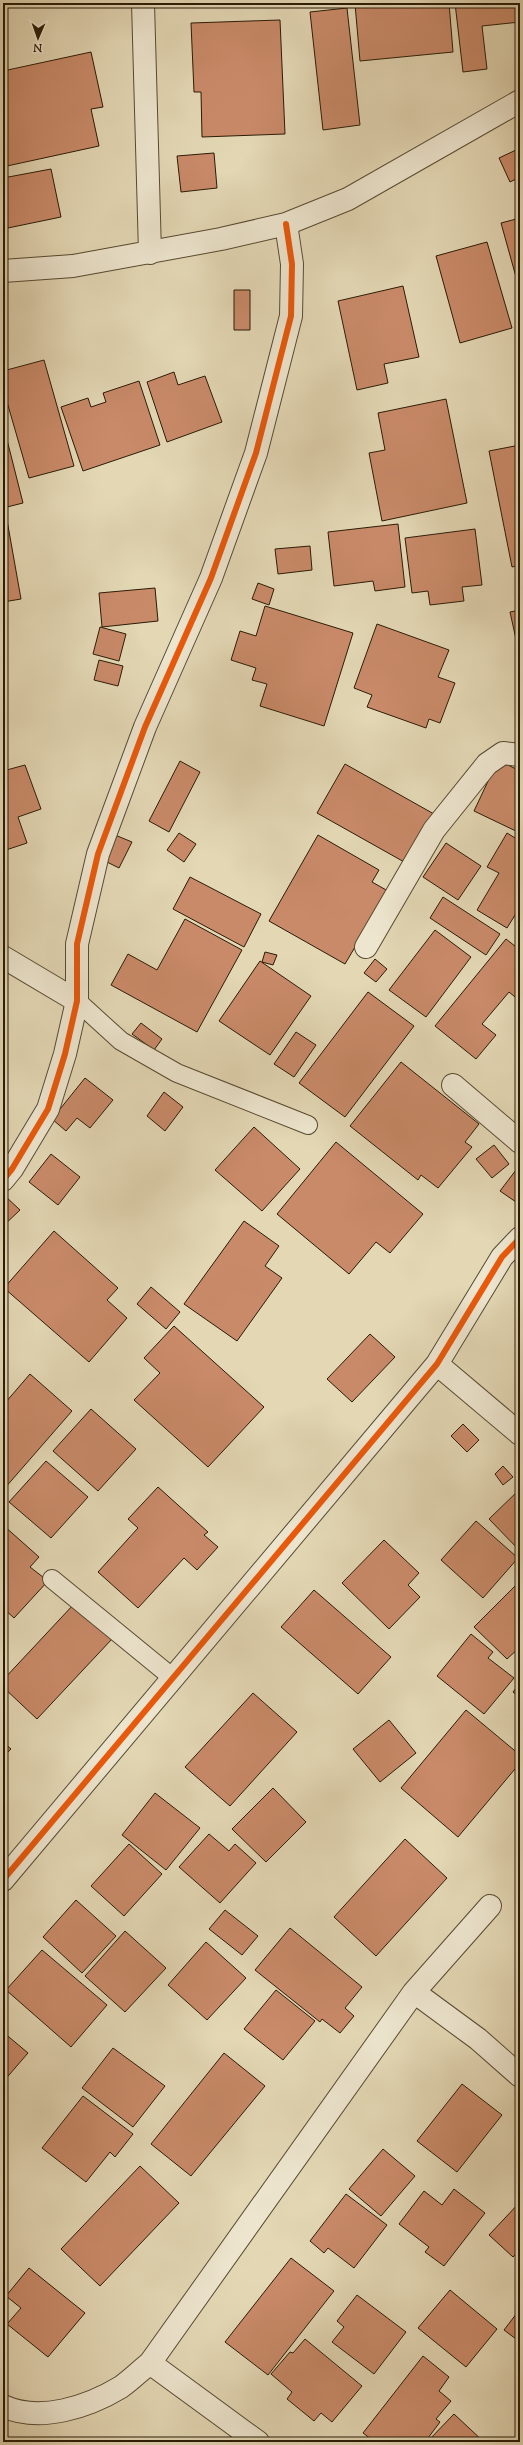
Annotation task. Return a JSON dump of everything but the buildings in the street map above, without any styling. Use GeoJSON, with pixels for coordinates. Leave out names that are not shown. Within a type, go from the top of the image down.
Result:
{"type":"FeatureCollection","features":[{"type":"Feature","properties":{"kind":"street"},"geometry":{"type":"LineString","coordinates":[[143,3],[150,252]]}},
{"type":"Feature","properties":{"kind":"street"},"geometry":{"type":"LineString","coordinates":[[3,272],[73,266],[286,224],[348,198],[520,101]]}},
{"type":"Feature","properties":{"kind":"street"},"geometry":{"type":"LineString","coordinates":[[3,1180],[12,1169],[48,1109],[65,1054],[77,1001],[77,944],[98,854],[145,727],[211,578],[256,453],[291,316],[292,264],[286,224]]}},
{"type":"Feature","properties":{"kind":"street"},"geometry":{"type":"LineString","coordinates":[[366,947],[434,830],[487,764],[503,753],[520,755]]}},
{"type":"Feature","properties":{"kind":"street"},"geometry":{"type":"LineString","coordinates":[[3,957],[77,1001]]}},
{"type":"Feature","properties":{"kind":"street"},"geometry":{"type":"LineString","coordinates":[[453,1085],[520,1142]]}},
{"type":"Feature","properties":{"kind":"street"},"geometry":{"type":"LineString","coordinates":[[3,1880],[437,1364],[502,1257],[520,1238]]}},
{"type":"Feature","properties":{"kind":"street"},"geometry":{"type":"LineString","coordinates":[[437,1364],[520,1434]]}},
{"type":"Feature","properties":{"kind":"street"},"geometry":{"type":"LineString","coordinates":[[3,2406],[38,2414],[85,2405],[122,2386],[150,2363],[414,1992],[490,1906]]}},
{"type":"Feature","properties":{"kind":"street"},"geometry":{"type":"LineString","coordinates":[[414,1992],[478,2039],[520,2076]]}},
{"type":"Feature","properties":{"kind":"street"},"geometry":{"type":"LineString","coordinates":[[150,2363],[258,2442]]}},
{"type":"Feature","properties":{"kind":"lane"},"geometry":{"type":"LineString","coordinates":[[77,1001],[121,1041],[177,1073],[308,1125]]}},
{"type":"Feature","properties":{"kind":"lane"},"geometry":{"type":"LineString","coordinates":[[52,1579],[173,1678]]}},
{"type":"Feature","properties":{"kind":"cycle path"},"geometry":{"type":"LineString","coordinates":[[3,1180],[12,1169],[48,1109],[65,1054],[77,1001],[77,944],[98,854],[145,727],[211,578],[256,453],[291,316],[292,264],[286,224]]}},
{"type":"Feature","properties":{"kind":"cycle path"},"geometry":{"type":"LineString","coordinates":[[3,1880],[437,1364],[502,1257],[520,1238]]}}]}
